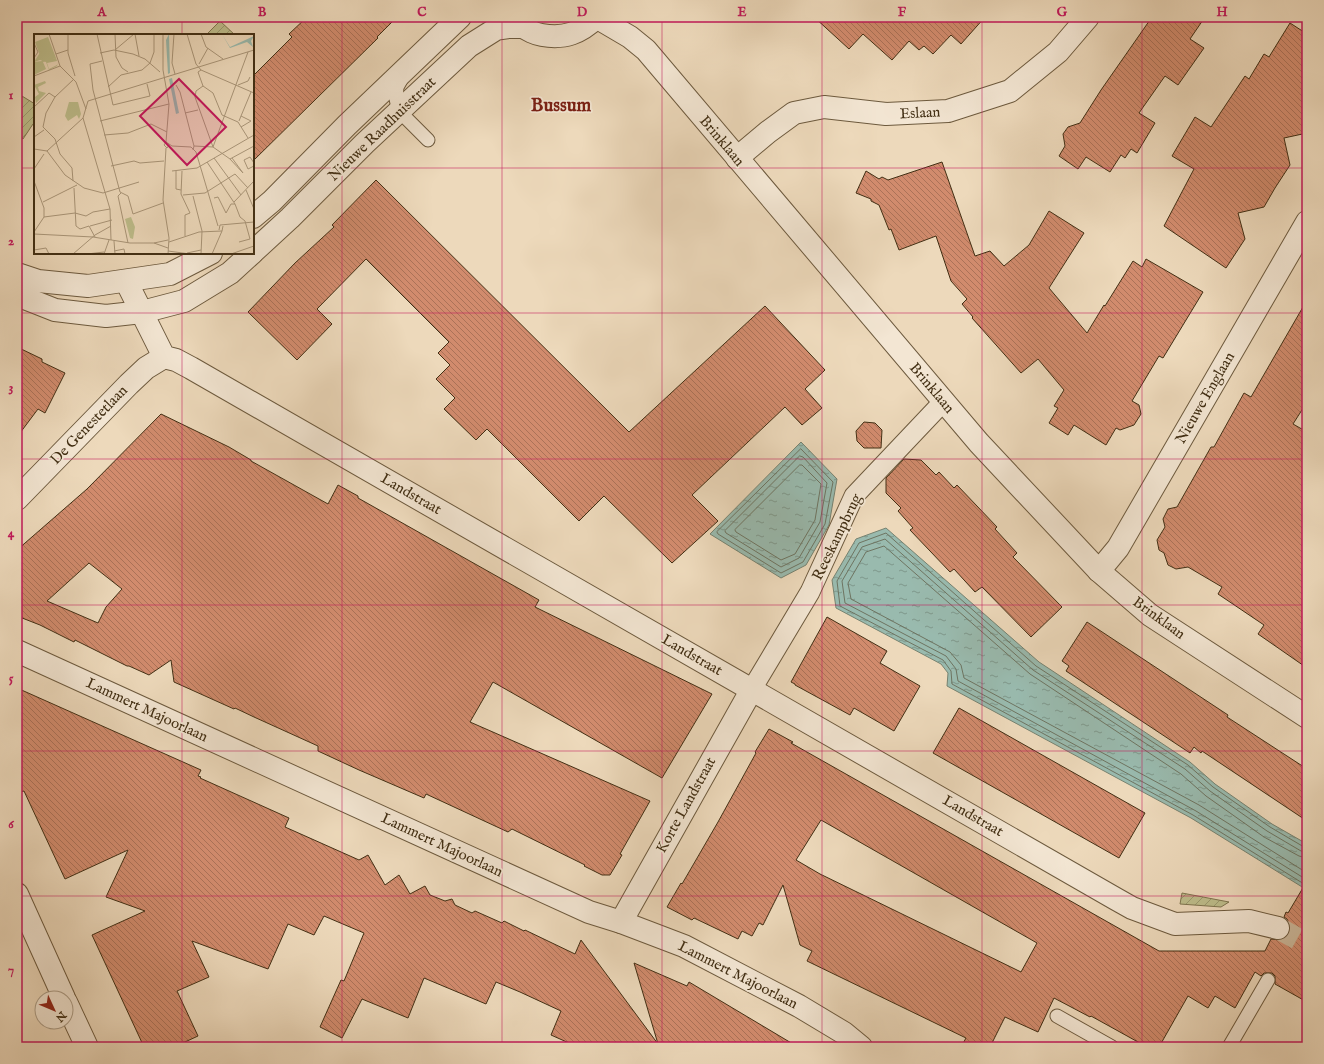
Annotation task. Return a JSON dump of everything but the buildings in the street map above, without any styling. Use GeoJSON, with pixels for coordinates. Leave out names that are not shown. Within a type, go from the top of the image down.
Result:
{"type":"FeatureCollection","features":[{"type":"Feature","properties":{"kind":"street","name":"Nieuwe Raadhuisstraat"},"geometry":{"type":"LineString","coordinates":[[254,216],[272,201],[460,17]]}},
{"type":"Feature","properties":{"kind":"street","name":"Brinklaan"},"geometry":{"type":"LineString","coordinates":[[597,17],[630,37],[646,50],[978,443],[1100,571],[1150,615],[1307,717]]}},
{"type":"Feature","properties":{"kind":"street"},"geometry":{"type":"LineString","coordinates":[[518,22],[537,34],[554,37],[569,35],[584,28],[597,17]]}},
{"type":"Feature","properties":{"kind":"street","name":"Eslaan"},"geometry":{"type":"LineString","coordinates":[[737,158],[794,113],[824,107],[886,114],[948,111],[1010,91],[1058,52],[1088,17]]}},
{"type":"Feature","properties":{"kind":"street","name":"Nieuwe Raadhuisstraat"},"geometry":{"type":"LineString","coordinates":[[254,252],[468,46],[496,29],[518,22]]}},
{"type":"Feature","properties":{"kind":"street","name":"Nieuwe Englaan"},"geometry":{"type":"LineString","coordinates":[[1100,571],[1118,548],[1307,222]]}},
{"type":"Feature","properties":{"kind":"street"},"geometry":{"type":"LineString","coordinates":[[17,274],[38,281],[88,286],[170,274],[209,254]]}},
{"type":"Feature","properties":{"kind":"street","name":"Nieuwe Raadhuisstraat"},"geometry":{"type":"LineString","coordinates":[[142,312],[184,300],[230,273],[252,254]]}},
{"type":"Feature","properties":{"kind":"street"},"geometry":{"type":"LineString","coordinates":[[126,281],[164,357]]}},
{"type":"Feature","properties":{"kind":"street"},"geometry":{"type":"LineString","coordinates":[[17,295],[55,310],[106,316],[142,312]]}},
{"type":"Feature","properties":{"kind":"street","name":"De Genestetlaan"},"geometry":{"type":"LineString","coordinates":[[17,499],[129,384],[146,368],[164,357]]}},
{"type":"Feature","properties":{"kind":"street","name":"Landstraat"},"geometry":{"type":"LineString","coordinates":[[164,357],[176,360],[192,368],[1132,908],[1175,924],[1249,921],[1278,928]]}},
{"type":"Feature","properties":{"kind":"street","name":"Reeskampbrug"},"geometry":{"type":"LineString","coordinates":[[752,689],[810,592],[854,496],[943,402]]}},
{"type":"Feature","properties":{"kind":"street","name":"Lammert Majoorlaan"},"geometry":{"type":"LineString","coordinates":[[17,651],[589,912],[621,922],[684,946],[799,1006],[844,1033],[861,1047]]}},
{"type":"Feature","properties":{"kind":"street","name":"Korte Landstraat"},"geometry":{"type":"LineString","coordinates":[[621,922],[752,689]]}},
{"type":"Feature","properties":{"kind":"street"},"geometry":{"type":"LineString","coordinates":[[17,894],[60,990]]}},
{"type":"Feature","properties":{"kind":"street"},"geometry":{"type":"LineString","coordinates":[[74,1019],[87,1047]]}},
{"type":"Feature","properties":{"kind":"lane"},"geometry":{"type":"LineString","coordinates":[[408,67],[397,87],[396,99],[399,111],[428,140]]}},
{"type":"Feature","properties":{"kind":"lane"},"geometry":{"type":"LineString","coordinates":[[1229,1047],[1268,980]]}},
{"type":"Feature","properties":{"kind":"lane"},"geometry":{"type":"LineString","coordinates":[[1058,1016],[1112,1047]]}},
{"type":"Feature","properties":{"kind":"green space"},"geometry":{"type":"Polygon","coordinates":[[[220,21],[234,34],[207,34],[220,21]]]}},
{"type":"Feature","properties":{"kind":"green space"},"geometry":{"type":"Polygon","coordinates":[[[17,93],[34,103],[34,124],[23,139],[17,136],[17,93]]]}},
{"type":"Feature","properties":{"kind":"green space"},"geometry":{"type":"Polygon","coordinates":[[[1182,893],[1229,902],[1221,907],[1180,904],[1182,893]]]}},
{"type":"Feature","properties":{"kind":"water"},"geometry":{"type":"Polygon","coordinates":[[[801,442],[837,479],[829,525],[806,565],[781,578],[710,534],[801,442]]]}},
{"type":"Feature","properties":{"kind":"water"},"geometry":{"type":"Polygon","coordinates":[[[886,528],[1039,662],[1190,762],[1215,784],[1272,824],[1307,844],[1307,890],[1191,818],[947,686],[948,673],[941,664],[836,608],[832,580],[856,539],[886,528]]]}},
{"type":"Feature","properties":{"kind":"tunnel"},"geometry":{"type":"LineString","coordinates":[[1278,928],[1307,944]]}},
{"type":"Feature","properties":{"kind":"district","name":"Bussum"},"geometry":{"type":"Point","coordinates":[561,106]}}]}
